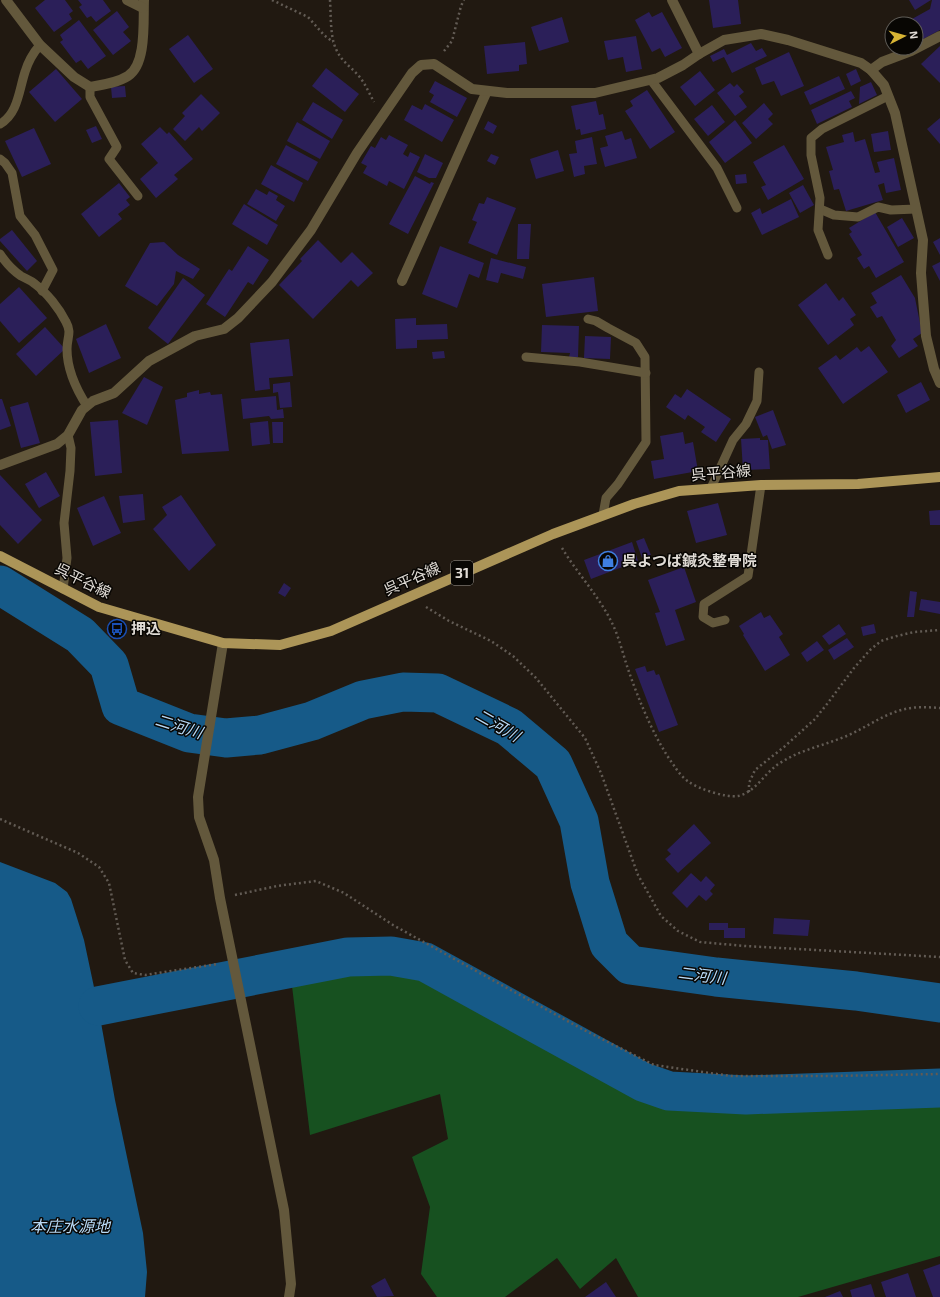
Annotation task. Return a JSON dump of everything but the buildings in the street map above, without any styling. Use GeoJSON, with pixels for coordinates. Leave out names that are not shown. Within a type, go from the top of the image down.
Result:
{"type":"FeatureCollection","features":[{"type":"Feature","properties":{"kind":"main road","name":"呉平谷線"},"geometry":{"type":"LineString","coordinates":[[0,556],[99,607],[223,643],[280,645],[331,631],[553,534],[634,504],[679,491],[761,485],[858,484],[940,477]]}},
{"type":"Feature","properties":{"kind":"street"},"geometry":{"type":"LineString","coordinates":[[6,0],[40,45],[74,77],[90,87],[114,82],[129,76],[141,55],[143,4],[127,0]]}},
{"type":"Feature","properties":{"kind":"street"},"geometry":{"type":"LineString","coordinates":[[672,0],[699,54]]}},
{"type":"Feature","properties":{"kind":"street"},"geometry":{"type":"LineString","coordinates":[[0,465],[57,444],[68,435],[82,410],[93,401],[114,393],[149,361],[195,336],[224,329],[238,318],[272,282],[311,230],[358,153],[412,73],[421,65],[434,64],[472,89],[507,94],[595,93],[658,78],[683,65],[724,40],[761,34],[796,42],[861,64],[871,70],[884,85],[895,114],[923,240],[921,273],[926,336],[934,369],[940,383]]}},
{"type":"Feature","properties":{"kind":"street"},"geometry":{"type":"LineString","coordinates":[[871,70],[882,62],[911,51],[940,36]]}},
{"type":"Feature","properties":{"kind":"street"},"geometry":{"type":"LineString","coordinates":[[402,281],[487,91]]}},
{"type":"Feature","properties":{"kind":"street"},"geometry":{"type":"LineString","coordinates":[[223,643],[221,666],[198,797],[199,817],[214,860],[284,1210],[291,1284],[289,1297]]}},
{"type":"Feature","properties":{"kind":"lane"},"geometry":{"type":"LineString","coordinates":[[0,124],[5,121],[16,104],[25,72],[34,52],[40,45]]}},
{"type":"Feature","properties":{"kind":"lane"},"geometry":{"type":"LineString","coordinates":[[651,80],[717,168],[737,208]]}},
{"type":"Feature","properties":{"kind":"lane"},"geometry":{"type":"LineString","coordinates":[[90,87],[90,97],[117,147],[109,158],[138,196]]}},
{"type":"Feature","properties":{"kind":"lane"},"geometry":{"type":"LineString","coordinates":[[828,255],[818,230],[820,198],[811,155],[811,138],[822,129],[888,96]]}},
{"type":"Feature","properties":{"kind":"lane"},"geometry":{"type":"LineString","coordinates":[[0,159],[12,173],[20,216],[35,235],[53,270],[42,291]]}},
{"type":"Feature","properties":{"kind":"lane"},"geometry":{"type":"LineString","coordinates":[[820,209],[834,215],[858,217],[878,207],[891,210],[916,209]]}},
{"type":"Feature","properties":{"kind":"lane"},"geometry":{"type":"LineString","coordinates":[[0,254],[6,264],[35,284],[52,301],[66,321],[70,331],[67,349],[69,367],[76,390],[87,406]]}},
{"type":"Feature","properties":{"kind":"lane"},"geometry":{"type":"LineString","coordinates":[[588,318],[636,343],[646,357],[646,442],[618,484],[606,498],[603,515]]}},
{"type":"Feature","properties":{"kind":"lane"},"geometry":{"type":"LineString","coordinates":[[526,357],[580,362],[646,373]]}},
{"type":"Feature","properties":{"kind":"lane"},"geometry":{"type":"LineString","coordinates":[[711,488],[733,440],[746,424],[757,401],[759,372]]}},
{"type":"Feature","properties":{"kind":"lane"},"geometry":{"type":"LineString","coordinates":[[64,589],[66,558],[64,523],[71,448],[68,435]]}},
{"type":"Feature","properties":{"kind":"lane"},"geometry":{"type":"LineString","coordinates":[[725,620],[713,623],[703,617],[704,604],[748,576],[761,485]]}},
{"type":"Feature","properties":{"kind":"path"},"geometry":{"type":"LineString","coordinates":[[272,0],[308,17],[324,35],[333,42]]}},
{"type":"Feature","properties":{"kind":"path"},"geometry":{"type":"LineString","coordinates":[[330,0],[333,42],[336,51],[345,64],[357,74],[366,86],[373,101],[383,116]]}},
{"type":"Feature","properties":{"kind":"path"},"geometry":{"type":"LineString","coordinates":[[434,64],[452,41],[464,0]]}},
{"type":"Feature","properties":{"kind":"path"},"geometry":{"type":"LineString","coordinates":[[553,534],[570,561],[601,604],[611,622],[629,672],[661,744],[675,767],[688,782],[708,791],[728,796],[737,796],[748,792],[774,766],[813,747],[827,744],[846,736],[898,711],[921,706],[940,708]]}},
{"type":"Feature","properties":{"kind":"path"},"geometry":{"type":"LineString","coordinates":[[408,597],[449,621],[491,641],[513,656],[536,678],[558,704],[585,738],[595,759],[611,798],[638,875],[661,916],[678,931],[700,942],[940,957]]}},
{"type":"Feature","properties":{"kind":"path"},"geometry":{"type":"LineString","coordinates":[[748,792],[749,783],[755,770],[784,747],[815,719],[828,704],[854,668],[870,650],[881,641],[897,636],[914,632],[940,630]]}},
{"type":"Feature","properties":{"kind":"path"},"geometry":{"type":"LineString","coordinates":[[0,819],[78,854],[98,867],[109,883],[125,960],[133,973],[145,975],[217,964]]}},
{"type":"Feature","properties":{"kind":"path"},"geometry":{"type":"LineString","coordinates":[[230,896],[277,886],[316,881],[344,893],[393,925],[582,1029],[654,1065],[731,1076],[940,1074]]}},
{"type":"Feature","properties":{"kind":"green space"},"geometry":{"type":"Polygon","coordinates":[[[374,968],[422,976],[648,1100],[940,1094],[940,1256],[798,1297],[638,1297],[616,1258],[580,1289],[557,1258],[505,1297],[437,1297],[421,1274],[430,1207],[412,1157],[448,1139],[440,1094],[310,1135],[292,986],[374,968]]]}},
{"type":"Feature","properties":{"kind":"water","name":"本庄水源地"},"geometry":{"type":"Polygon","coordinates":[[[0,862],[55,883],[67,892],[71,899],[84,940],[143,1233],[147,1272],[145,1297],[0,1297],[0,862]]]}},
{"type":"Feature","properties":{"kind":"waterway","name":"二河川"},"geometry":{"type":"LineString","coordinates":[[0,585],[80,635],[109,665],[121,706],[189,733],[226,738],[260,735],[312,721],[363,700],[403,692],[438,693],[509,727],[553,764],[579,821],[590,883],[609,944],[630,965],[716,977],[856,991],[940,1003]]}},
{"type":"Feature","properties":{"kind":"waterway"},"geometry":{"type":"LineString","coordinates":[[98,1006],[348,957],[391,956],[425,962],[643,1082],[669,1091],[746,1095],[940,1088]]}},
{"type":"Feature","properties":{"kind":"place","name":"呉よつば鍼灸整骨院"},"geometry":{"type":"Point","coordinates":[608,561]}},
{"type":"Feature","properties":{"kind":"place","name":"押込"},"geometry":{"type":"Point","coordinates":[117,629]}}]}
